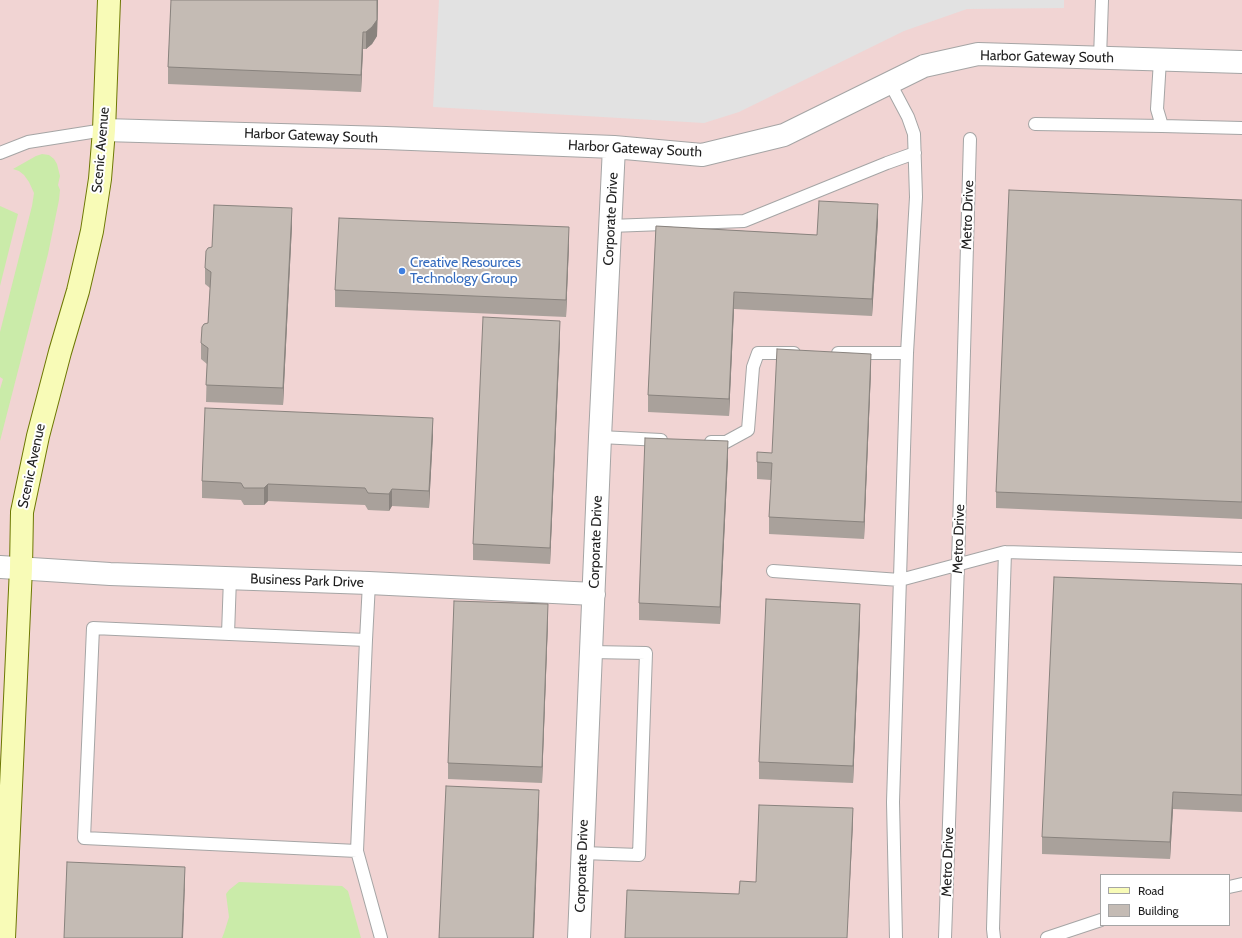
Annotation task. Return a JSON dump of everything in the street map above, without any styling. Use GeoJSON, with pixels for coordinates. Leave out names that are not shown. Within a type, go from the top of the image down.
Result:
{"type":"FeatureCollection","features":[{"type":"Feature","properties":{"kind":"street","name":"Scenic Avenue"},"geometry":{"type":"LineString","coordinates":[[4,938],[10,568],[38,436],[78,291],[92,231],[100,179],[104,130],[109,0]]}},
{"type":"Feature","properties":{"kind":"street","name":"Harbor Gateway South"},"geometry":{"type":"LineString","coordinates":[[104,130],[386,138],[614,147],[702,155],[784,135],[924,66],[978,54],[1242,62]]}},
{"type":"Feature","properties":{"kind":"street","name":"Corporate Drive"},"geometry":{"type":"LineString","coordinates":[[579,938],[614,147]]}},
{"type":"Feature","properties":{"kind":"street","name":"Business Park Drive"},"geometry":{"type":"LineString","coordinates":[[10,568],[110,574],[369,583],[594,594]]}},
{"type":"Feature","properties":{"kind":"lane"},"geometry":{"type":"LineString","coordinates":[[1100,58],[1102,0]]}},
{"type":"Feature","properties":{"kind":"lane"},"geometry":{"type":"LineString","coordinates":[[1160,60],[1157,109],[1162,126]]}},
{"type":"Feature","properties":{"kind":"lane"},"geometry":{"type":"LineString","coordinates":[[890,83],[908,117],[914,134],[916,197],[907,352],[893,802],[896,938]]}},
{"type":"Feature","properties":{"kind":"lane"},"geometry":{"type":"LineString","coordinates":[[1036,124],[1242,128]]}},
{"type":"Feature","properties":{"kind":"lane"},"geometry":{"type":"LineString","coordinates":[[0,153],[28,142],[104,130]]}},
{"type":"Feature","properties":{"kind":"lane","name":"Metro Drive"},"geometry":{"type":"LineString","coordinates":[[945,938],[958,564],[970,139]]}},
{"type":"Feature","properties":{"kind":"lane"},"geometry":{"type":"LineString","coordinates":[[610,226],[744,221],[915,153]]}},
{"type":"Feature","properties":{"kind":"lane"},"geometry":{"type":"LineString","coordinates":[[828,353],[907,352]]}},
{"type":"Feature","properties":{"kind":"lane"},"geometry":{"type":"LineString","coordinates":[[702,441],[726,442],[748,430],[753,367],[758,353],[805,353]]}},
{"type":"Feature","properties":{"kind":"lane"},"geometry":{"type":"LineString","coordinates":[[600,437],[671,440]]}},
{"type":"Feature","properties":{"kind":"lane"},"geometry":{"type":"LineString","coordinates":[[994,938],[994,893],[1005,552]]}},
{"type":"Feature","properties":{"kind":"lane"},"geometry":{"type":"LineString","coordinates":[[773,571],[900,580],[1005,552],[1242,559]]}},
{"type":"Feature","properties":{"kind":"lane"},"geometry":{"type":"LineString","coordinates":[[228,634],[230,578]]}},
{"type":"Feature","properties":{"kind":"lane"},"geometry":{"type":"LineString","coordinates":[[369,583],[357,851],[380,938]]}},
{"type":"Feature","properties":{"kind":"lane"},"geometry":{"type":"LineString","coordinates":[[357,851],[84,838],[93,628],[366,640]]}},
{"type":"Feature","properties":{"kind":"lane"},"geometry":{"type":"LineString","coordinates":[[583,854],[639,854],[646,653],[591,652]]}},
{"type":"Feature","properties":{"kind":"lane"},"geometry":{"type":"LineString","coordinates":[[1230,887],[1242,884]]}},
{"type":"Feature","properties":{"kind":"lane"},"geometry":{"type":"LineString","coordinates":[[1047,938],[1100,920]]}},
{"type":"Feature","properties":{"kind":"shaded area"},"geometry":{"type":"Polygon","coordinates":[[[0,0],[1242,0],[1242,938],[0,938],[0,0]]]}},
{"type":"Feature","properties":{"kind":"shaded area"},"geometry":{"type":"Polygon","coordinates":[[[439,0],[1064,0],[1064,8],[967,9],[904,31],[739,112],[704,123],[433,107],[439,0]]]}},
{"type":"Feature","properties":{"kind":"green space"},"geometry":{"type":"Polygon","coordinates":[[[42,154],[49,155],[57,164],[60,176],[58,185],[60,190],[59,200],[48,254],[0,441],[0,389],[3,379],[0,377],[0,332],[34,193],[24,175],[13,169],[42,154]]]}},
{"type":"Feature","properties":{"kind":"green space"},"geometry":{"type":"Polygon","coordinates":[[[0,206],[18,214],[0,286],[0,206]]]}},
{"type":"Feature","properties":{"kind":"green space"},"geometry":{"type":"Polygon","coordinates":[[[239,882],[342,886],[348,891],[361,938],[222,938],[229,917],[226,894],[239,882]]]}},
{"type":"Feature","properties":{"kind":"building"},"geometry":{"type":"Polygon","coordinates":[[[171,0],[377,0],[377,20],[372,27],[366,32],[363,32],[361,75],[168,67],[171,0]]]}},
{"type":"Feature","properties":{"kind":"building"},"geometry":{"type":"Polygon","coordinates":[[[1009,190],[1242,200],[1242,502],[996,492],[1009,190]]]}},
{"type":"Feature","properties":{"kind":"building"},"geometry":{"type":"Polygon","coordinates":[[[819,201],[878,204],[872,299],[734,292],[729,399],[648,395],[656,226],[817,235],[819,201]]]}},
{"type":"Feature","properties":{"kind":"building"},"geometry":{"type":"Polygon","coordinates":[[[214,205],[292,208],[283,388],[206,385],[208,348],[201,343],[202,327],[204,324],[208,323],[211,272],[205,268],[206,251],[208,248],[212,247],[214,205]]]}},
{"type":"Feature","properties":{"kind":"building"},"geometry":{"type":"Polygon","coordinates":[[[339,218],[569,227],[566,300],[335,290],[339,218]]]}},
{"type":"Feature","properties":{"kind":"building"},"geometry":{"type":"Polygon","coordinates":[[[483,317],[560,321],[550,548],[473,544],[483,317]]]}},
{"type":"Feature","properties":{"kind":"building"},"geometry":{"type":"Polygon","coordinates":[[[777,349],[871,354],[864,522],[769,517],[772,463],[757,462],[757,452],[772,453],[777,349]]]}},
{"type":"Feature","properties":{"kind":"building"},"geometry":{"type":"Polygon","coordinates":[[[205,408],[433,418],[429,491],[392,489],[389,494],[368,493],[365,488],[268,484],[264,488],[244,488],[241,483],[202,481],[205,408]]]}},
{"type":"Feature","properties":{"kind":"building"},"geometry":{"type":"Polygon","coordinates":[[[645,438],[728,441],[720,607],[639,603],[645,438]]]}},
{"type":"Feature","properties":{"kind":"building"},"geometry":{"type":"Polygon","coordinates":[[[1054,577],[1242,584],[1242,795],[1173,792],[1170,842],[1042,837],[1054,577]]]}},
{"type":"Feature","properties":{"kind":"building"},"geometry":{"type":"Polygon","coordinates":[[[766,599],[860,604],[853,766],[759,762],[766,599]]]}},
{"type":"Feature","properties":{"kind":"building"},"geometry":{"type":"Polygon","coordinates":[[[454,601],[548,604],[542,767],[448,763],[454,601]]]}},
{"type":"Feature","properties":{"kind":"building"},"geometry":{"type":"Polygon","coordinates":[[[446,786],[539,790],[533,938],[439,938],[446,786]]]}},
{"type":"Feature","properties":{"kind":"building"},"geometry":{"type":"Polygon","coordinates":[[[759,805],[853,808],[847,938],[625,938],[627,890],[739,894],[740,881],[756,882],[759,805]]]}},
{"type":"Feature","properties":{"kind":"building"},"geometry":{"type":"Polygon","coordinates":[[[67,862],[185,867],[182,938],[64,938],[67,862]]]}},
{"type":"Feature","properties":{"kind":"place","name":"Creative Resources Technology Group"},"geometry":{"type":"Point","coordinates":[402,271]}}]}
